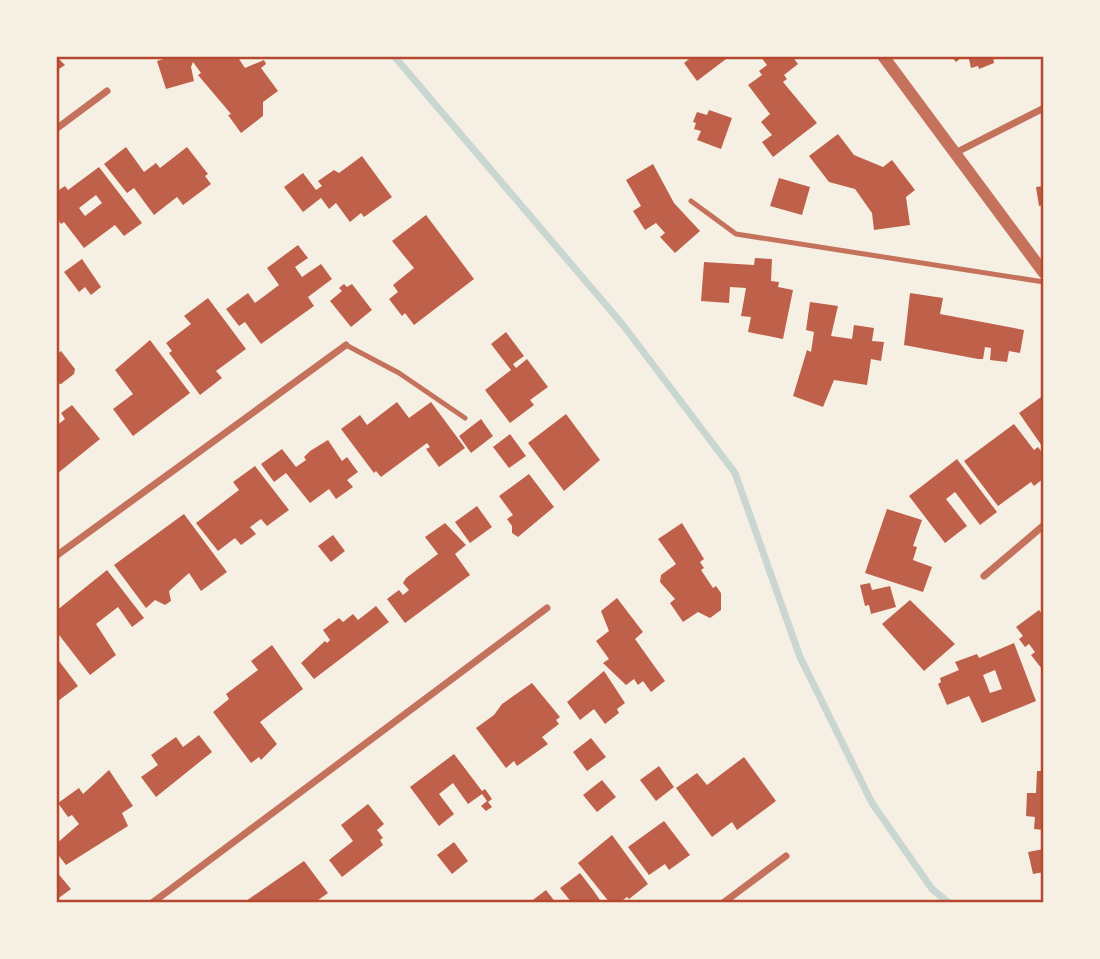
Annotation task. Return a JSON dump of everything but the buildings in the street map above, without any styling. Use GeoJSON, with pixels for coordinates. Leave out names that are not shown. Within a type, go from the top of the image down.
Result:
{"type":"FeatureCollection","features":[{"type":"Feature","properties":{"kind":"street"},"geometry":{"type":"LineString","coordinates":[[883,56],[957,152],[1044,273]]}},
{"type":"Feature","properties":{"kind":"street"},"geometry":{"type":"LineString","coordinates":[[56,128],[107,91]]}},
{"type":"Feature","properties":{"kind":"street"},"geometry":{"type":"LineString","coordinates":[[957,152],[1044,108]]}},
{"type":"Feature","properties":{"kind":"street"},"geometry":{"type":"LineString","coordinates":[[56,556],[346,345]]}},
{"type":"Feature","properties":{"kind":"street"},"geometry":{"type":"LineString","coordinates":[[984,576],[1044,525]]}},
{"type":"Feature","properties":{"kind":"street"},"geometry":{"type":"LineString","coordinates":[[152,903],[547,608]]}},
{"type":"Feature","properties":{"kind":"street"},"geometry":{"type":"LineString","coordinates":[[723,903],[786,856]]}},
{"type":"Feature","properties":{"kind":"lane"},"geometry":{"type":"LineString","coordinates":[[691,201],[736,234],[1044,282]]}},
{"type":"Feature","properties":{"kind":"lane"},"geometry":{"type":"LineString","coordinates":[[346,345],[399,373],[465,418]]}},
{"type":"Feature","properties":{"kind":"waterway"},"geometry":{"type":"LineString","coordinates":[[394,56],[623,325],[735,473],[800,657],[872,803],[932,889],[949,903]]}}]}
